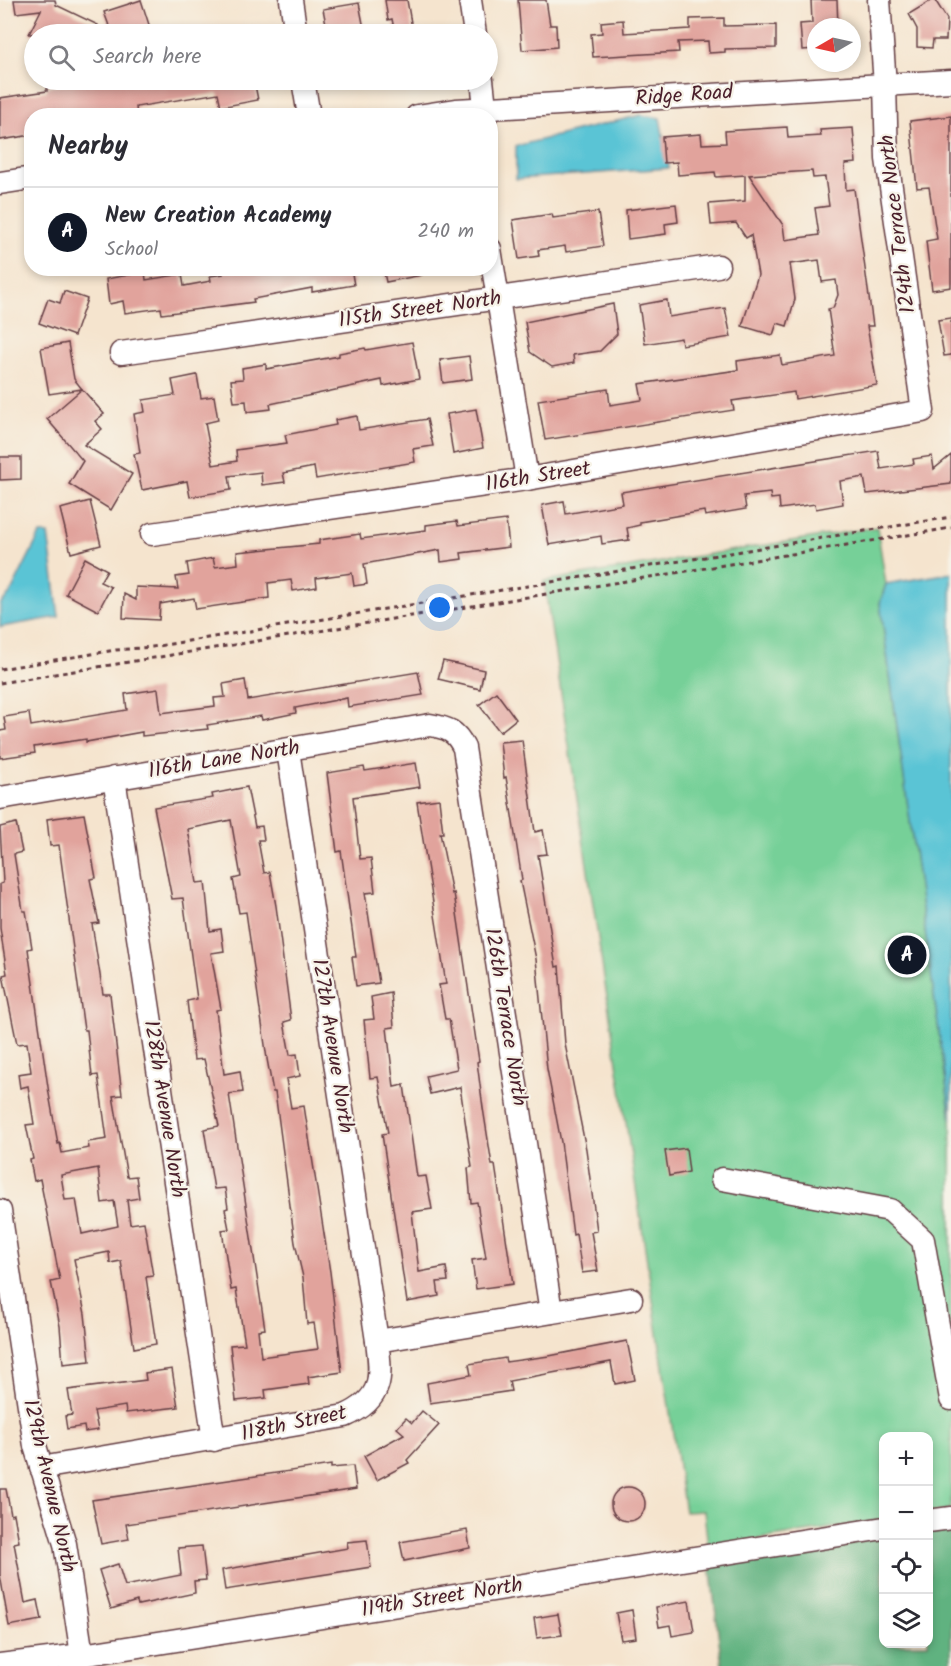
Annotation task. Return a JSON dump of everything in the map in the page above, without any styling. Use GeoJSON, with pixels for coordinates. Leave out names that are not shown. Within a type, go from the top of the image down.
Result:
{"type":"FeatureCollection","features":[{"type":"Feature","properties":{"kind":"street"},"geometry":{"type":"LineString","coordinates":[[291,0],[295,24]]}},
{"type":"Feature","properties":{"kind":"street"},"geometry":{"type":"LineString","coordinates":[[470,0],[474,24]]}},
{"type":"Feature","properties":{"kind":"street","name":"124th Terrace North"},"geometry":{"type":"LineString","coordinates":[[879,0],[887,159],[923,411]]}},
{"type":"Feature","properties":{"kind":"street","name":"Ridge Road"},"geometry":{"type":"LineString","coordinates":[[498,111],[951,81]]}},
{"type":"Feature","properties":{"kind":"street"},"geometry":{"type":"LineString","coordinates":[[305,90],[308,108]]}},
{"type":"Feature","properties":{"kind":"street"},"geometry":{"type":"LineString","coordinates":[[484,90],[486,108]]}},
{"type":"Feature","properties":{"kind":"street"},"geometry":{"type":"LineString","coordinates":[[0,183],[24,179]]}},
{"type":"Feature","properties":{"kind":"street","name":"115th Street North"},"geometry":{"type":"LineString","coordinates":[[121,353],[718,266]]}},
{"type":"Feature","properties":{"kind":"street"},"geometry":{"type":"LineString","coordinates":[[495,276],[527,479]]}},
{"type":"Feature","properties":{"kind":"street","name":"116th Street"},"geometry":{"type":"LineString","coordinates":[[152,534],[527,479],[923,411]]}},
{"type":"Feature","properties":{"kind":"street","name":"116th Lane North"},"geometry":{"type":"LineString","coordinates":[[0,798],[430,725],[447,728]]}},
{"type":"Feature","properties":{"kind":"street","name":"126th Terrace North"},"geometry":{"type":"LineString","coordinates":[[447,728],[458,735],[464,748],[551,1312]]}},
{"type":"Feature","properties":{"kind":"street","name":"127th Avenue North"},"geometry":{"type":"LineString","coordinates":[[288,750],[376,1341]]}},
{"type":"Feature","properties":{"kind":"street","name":"128th Avenue North"},"geometry":{"type":"LineString","coordinates":[[114,778],[214,1440]]}},
{"type":"Feature","properties":{"kind":"street"},"geometry":{"type":"LineString","coordinates":[[722,1179],[890,1210],[923,1240],[951,1399]]}},
{"type":"Feature","properties":{"kind":"street","name":"129th Avenue North"},"geometry":{"type":"LineString","coordinates":[[0,1211],[35,1446],[65,1544],[82,1655]]}},
{"type":"Feature","properties":{"kind":"street"},"geometry":{"type":"LineString","coordinates":[[376,1341],[631,1299]]}},
{"type":"Feature","properties":{"kind":"street","name":"118th Street"},"geometry":{"type":"LineString","coordinates":[[41,1468],[325,1422],[359,1410],[370,1400],[380,1384],[376,1341]]}},
{"type":"Feature","properties":{"kind":"street"},"geometry":{"type":"LineString","coordinates":[[933,1520],[951,1518]]}},
{"type":"Feature","properties":{"kind":"street","name":"119th Street North"},"geometry":{"type":"LineString","coordinates":[[0,1665],[82,1655],[879,1529]]}},
{"type":"Feature","properties":{"kind":"path"},"geometry":{"type":"LineString","coordinates":[[0,669],[116,650],[152,647],[951,518]]}},
{"type":"Feature","properties":{"kind":"path"},"geometry":{"type":"LineString","coordinates":[[0,683],[951,528]]}},
{"type":"Feature","properties":{"kind":"green space"},"geometry":{"type":"Polygon","coordinates":[[[877,527],[886,584],[880,603],[951,1119],[951,1509],[933,1512],[933,1432],[879,1432],[879,1521],[708,1547],[704,1511],[685,1512],[544,581],[877,527]]]}},
{"type":"Feature","properties":{"kind":"green space"},"geometry":{"type":"Polygon","coordinates":[[[951,1526],[951,1666],[722,1666],[710,1564],[879,1538],[879,1648],[933,1648],[933,1529],[951,1526]]]}},
{"type":"Feature","properties":{"kind":"water"},"geometry":{"type":"Polygon","coordinates":[[[641,115],[660,118],[669,168],[516,179],[516,146],[641,115]]]}},
{"type":"Feature","properties":{"kind":"water"},"geometry":{"type":"Polygon","coordinates":[[[40,534],[48,534],[59,617],[0,627],[0,604],[10,594],[40,534]]]}},
{"type":"Feature","properties":{"kind":"water"},"geometry":{"type":"Polygon","coordinates":[[[951,573],[951,1119],[880,603],[886,584],[951,573]]]}},
{"type":"Feature","properties":{"kind":"building"},"geometry":{"type":"Polygon","coordinates":[[[14,0],[55,0],[56,5],[96,24],[34,24],[41,10],[16,13],[14,0]]]}},
{"type":"Feature","properties":{"kind":"building"},"geometry":{"type":"Polygon","coordinates":[[[141,0],[149,24],[108,24],[104,12],[141,0]]]}},
{"type":"Feature","properties":{"kind":"building"},"geometry":{"type":"Polygon","coordinates":[[[385,0],[407,0],[411,24],[393,24],[392,19],[388,20],[385,0]]]}},
{"type":"Feature","properties":{"kind":"building"},"geometry":{"type":"Polygon","coordinates":[[[518,0],[546,0],[550,25],[556,25],[557,47],[522,50],[518,0]]]}},
{"type":"Feature","properties":{"kind":"building"},"geometry":{"type":"Polygon","coordinates":[[[811,0],[837,0],[838,18],[812,18],[811,0]]]}},
{"type":"Feature","properties":{"kind":"building"},"geometry":{"type":"Polygon","coordinates":[[[935,0],[947,19],[946,40],[933,40],[932,48],[917,47],[917,29],[909,14],[935,0]]]}},
{"type":"Feature","properties":{"kind":"building"},"geometry":{"type":"Polygon","coordinates":[[[359,3],[363,24],[326,24],[323,9],[359,3]]]}},
{"type":"Feature","properties":{"kind":"building"},"geometry":{"type":"Polygon","coordinates":[[[724,18],[724,26],[776,25],[776,48],[725,49],[725,52],[709,53],[708,41],[678,42],[679,52],[593,57],[591,34],[602,33],[601,22],[623,20],[624,33],[690,29],[690,19],[724,18]]]}},
{"type":"Feature","properties":{"kind":"building"},"geometry":{"type":"Polygon","coordinates":[[[807,23],[807,50],[802,50],[800,24],[807,23]]]}},
{"type":"Feature","properties":{"kind":"building"},"geometry":{"type":"Polygon","coordinates":[[[256,90],[258,100],[221,107],[218,93],[136,108],[24,108],[24,136],[0,140],[0,98],[47,91],[256,90]]]}},
{"type":"Feature","properties":{"kind":"building"},"geometry":{"type":"Polygon","coordinates":[[[951,116],[951,287],[932,290],[926,241],[937,239],[929,187],[917,188],[910,121],[951,116]]]}},
{"type":"Feature","properties":{"kind":"building"},"geometry":{"type":"Polygon","coordinates":[[[787,127],[788,138],[821,136],[820,130],[853,128],[856,163],[845,164],[846,190],[854,189],[873,326],[867,326],[877,385],[795,399],[794,392],[732,401],[734,410],[545,440],[538,400],[608,389],[610,405],[642,400],[639,384],[738,370],[737,361],[780,355],[782,365],[835,356],[828,309],[833,308],[838,295],[836,280],[822,282],[819,260],[790,264],[795,299],[787,326],[777,323],[773,335],[742,326],[758,275],[751,235],[746,238],[736,223],[711,225],[709,204],[745,201],[745,175],[716,177],[715,172],[678,175],[677,162],[664,163],[662,137],[701,134],[702,144],[726,143],[725,131],[787,127]],[[812,171],[749,175],[783,225],[785,240],[819,235],[815,208],[829,206],[825,177],[813,178],[812,171]]]}},
{"type":"Feature","properties":{"kind":"building"},"geometry":{"type":"Polygon","coordinates":[[[676,204],[678,222],[665,224],[666,234],[628,239],[626,210],[676,204]]]}},
{"type":"Feature","properties":{"kind":"building"},"geometry":{"type":"Polygon","coordinates":[[[598,212],[603,246],[566,252],[565,246],[538,250],[539,256],[519,259],[513,220],[552,214],[553,218],[598,212]]]}},
{"type":"Feature","properties":{"kind":"building"},"geometry":{"type":"Polygon","coordinates":[[[146,276],[146,280],[182,276],[184,286],[211,281],[210,276],[352,276],[354,285],[312,292],[312,288],[253,299],[254,302],[162,314],[161,308],[125,313],[123,301],[109,304],[106,279],[146,276]]]}},
{"type":"Feature","properties":{"kind":"building"},"geometry":{"type":"Polygon","coordinates":[[[385,276],[417,276],[386,282],[385,276]]]}},
{"type":"Feature","properties":{"kind":"building"},"geometry":{"type":"Polygon","coordinates":[[[64,291],[87,299],[74,336],[39,323],[48,299],[60,303],[64,291]]]}},
{"type":"Feature","properties":{"kind":"building"},"geometry":{"type":"Polygon","coordinates":[[[667,300],[669,317],[725,308],[731,337],[682,345],[681,338],[645,344],[639,305],[667,300]]]}},
{"type":"Feature","properties":{"kind":"building"},"geometry":{"type":"Polygon","coordinates":[[[613,304],[617,334],[600,351],[573,355],[574,363],[552,367],[530,352],[525,322],[613,304]]]}},
{"type":"Feature","properties":{"kind":"building"},"geometry":{"type":"Polygon","coordinates":[[[951,318],[951,355],[944,356],[938,320],[951,318]]]}},
{"type":"Feature","properties":{"kind":"building"},"geometry":{"type":"Polygon","coordinates":[[[412,342],[419,379],[383,386],[382,380],[270,404],[271,409],[247,412],[246,401],[234,402],[231,380],[243,379],[242,368],[266,364],[266,369],[339,356],[339,353],[365,348],[366,350],[412,342]]]}},
{"type":"Feature","properties":{"kind":"building"},"geometry":{"type":"Polygon","coordinates":[[[68,343],[74,379],[82,389],[49,394],[41,348],[68,343]]]}},
{"type":"Feature","properties":{"kind":"building"},"geometry":{"type":"Polygon","coordinates":[[[469,356],[472,379],[443,383],[440,360],[469,356]]]}},
{"type":"Feature","properties":{"kind":"building"},"geometry":{"type":"Polygon","coordinates":[[[197,375],[201,398],[214,396],[218,420],[205,423],[213,465],[237,461],[236,450],[287,443],[285,435],[336,425],[335,420],[357,416],[359,430],[427,419],[433,446],[413,449],[415,462],[316,479],[314,467],[283,473],[285,482],[262,485],[261,472],[229,476],[231,490],[190,497],[187,481],[142,490],[134,454],[140,453],[134,414],[145,412],[143,400],[175,395],[172,380],[197,375]]]}},
{"type":"Feature","properties":{"kind":"building"},"geometry":{"type":"Polygon","coordinates":[[[82,389],[104,414],[95,421],[102,429],[84,445],[132,474],[111,510],[69,484],[83,461],[47,419],[82,389]]]}},
{"type":"Feature","properties":{"kind":"building"},"geometry":{"type":"Polygon","coordinates":[[[476,409],[483,448],[453,454],[447,414],[476,409]]]}},
{"type":"Feature","properties":{"kind":"building"},"geometry":{"type":"Polygon","coordinates":[[[878,451],[881,469],[914,464],[913,459],[932,456],[934,469],[951,455],[951,484],[867,494],[864,477],[840,481],[843,504],[816,509],[815,504],[780,509],[779,498],[771,499],[770,493],[744,496],[746,509],[705,516],[704,511],[640,522],[640,525],[627,528],[629,540],[602,544],[601,536],[549,545],[542,505],[564,501],[566,514],[623,504],[621,492],[878,451]]]}},
{"type":"Feature","properties":{"kind":"building"},"geometry":{"type":"Polygon","coordinates":[[[0,457],[21,457],[21,479],[0,480],[0,457]]]}},
{"type":"Feature","properties":{"kind":"building"},"geometry":{"type":"Polygon","coordinates":[[[90,501],[101,545],[71,553],[60,509],[90,501]]]}},
{"type":"Feature","properties":{"kind":"building"},"geometry":{"type":"Polygon","coordinates":[[[506,520],[509,547],[461,553],[462,559],[441,562],[440,550],[364,564],[367,584],[354,586],[352,573],[316,578],[317,587],[293,591],[291,580],[268,583],[269,598],[196,609],[194,598],[160,604],[159,620],[123,618],[124,594],[136,600],[136,587],[178,589],[176,577],[189,575],[187,563],[213,558],[215,567],[238,564],[237,552],[319,544],[319,540],[360,534],[361,539],[426,530],[426,525],[457,521],[458,526],[506,520]]]}},
{"type":"Feature","properties":{"kind":"building"},"geometry":{"type":"Polygon","coordinates":[[[85,558],[107,570],[100,582],[111,587],[98,611],[66,594],[85,558]]]}},
{"type":"Feature","properties":{"kind":"building"},"geometry":{"type":"Polygon","coordinates":[[[443,661],[484,670],[480,689],[438,679],[443,661]]]}},
{"type":"Feature","properties":{"kind":"building"},"geometry":{"type":"Polygon","coordinates":[[[418,672],[423,695],[348,707],[347,698],[295,708],[296,713],[262,720],[261,716],[207,725],[208,729],[142,736],[142,732],[86,742],[86,739],[34,747],[35,753],[0,758],[0,731],[6,730],[4,717],[29,713],[31,726],[127,710],[125,694],[158,689],[161,713],[215,706],[214,698],[225,697],[223,684],[245,680],[248,700],[418,672]]]}},
{"type":"Feature","properties":{"kind":"building"},"geometry":{"type":"Polygon","coordinates":[[[496,692],[516,719],[500,732],[479,705],[496,692]]]}},
{"type":"Feature","properties":{"kind":"building"},"geometry":{"type":"Polygon","coordinates":[[[522,740],[535,832],[543,830],[547,854],[538,855],[556,967],[559,966],[565,1044],[586,1149],[597,1231],[591,1232],[598,1271],[582,1273],[576,1234],[573,1235],[561,1142],[547,1069],[536,959],[520,881],[522,880],[506,777],[504,778],[500,742],[522,740]]]}},
{"type":"Feature","properties":{"kind":"building"},"geometry":{"type":"Polygon","coordinates":[[[416,763],[420,787],[353,797],[360,859],[371,858],[375,892],[365,893],[379,983],[356,986],[352,957],[356,957],[341,851],[337,852],[327,773],[364,767],[365,771],[416,763]]]}},
{"type":"Feature","properties":{"kind":"building"},"geometry":{"type":"Polygon","coordinates":[[[247,787],[255,827],[262,826],[264,840],[258,840],[264,873],[270,872],[291,1020],[284,1022],[290,1055],[297,1054],[300,1076],[286,1079],[291,1108],[304,1106],[330,1272],[342,1372],[308,1377],[309,1384],[265,1390],[266,1398],[236,1401],[230,1345],[245,1344],[236,1289],[231,1290],[222,1230],[229,1229],[225,1209],[228,1208],[225,1188],[214,1189],[204,1129],[219,1126],[204,1059],[194,1060],[187,1001],[197,999],[183,898],[172,899],[154,807],[213,798],[212,794],[247,787]],[[231,820],[188,829],[197,883],[205,882],[210,931],[221,929],[224,951],[211,953],[221,1009],[216,1010],[224,1074],[240,1071],[243,1092],[229,1094],[265,1329],[258,1330],[261,1357],[318,1349],[314,1323],[307,1324],[303,1277],[295,1243],[275,1092],[273,1092],[267,1059],[246,912],[239,913],[233,879],[241,877],[231,820]]]}},
{"type":"Feature","properties":{"kind":"building"},"geometry":{"type":"Polygon","coordinates":[[[439,799],[443,833],[440,833],[452,894],[454,893],[479,1061],[477,1062],[483,1108],[492,1165],[495,1165],[513,1284],[476,1289],[472,1260],[486,1258],[477,1202],[471,1203],[468,1168],[472,1167],[460,1087],[430,1094],[426,1076],[457,1069],[449,1019],[445,1019],[439,985],[446,984],[417,802],[439,799]]]}},
{"type":"Feature","properties":{"kind":"building"},"geometry":{"type":"Polygon","coordinates":[[[84,814],[96,878],[90,879],[99,923],[92,924],[103,994],[110,994],[122,1095],[113,1096],[127,1177],[136,1176],[139,1198],[127,1200],[130,1224],[144,1222],[153,1276],[146,1277],[156,1344],[134,1348],[121,1261],[110,1263],[109,1252],[74,1259],[85,1314],[90,1361],[63,1364],[60,1326],[51,1282],[60,1280],[40,1179],[34,1181],[30,1160],[33,1159],[26,1125],[34,1124],[28,1086],[20,1088],[18,1074],[31,1072],[27,1043],[17,1044],[3,975],[7,974],[0,928],[0,884],[3,883],[0,827],[16,823],[22,852],[14,854],[23,911],[26,911],[32,948],[28,949],[58,1144],[60,1143],[62,1153],[89,1148],[88,1142],[107,1139],[98,1075],[92,1076],[87,1030],[84,1030],[59,845],[50,846],[47,819],[84,814]],[[98,1168],[61,1175],[65,1200],[76,1199],[82,1234],[118,1226],[114,1201],[102,1203],[98,1168]]]}},
{"type":"Feature","properties":{"kind":"building"},"geometry":{"type":"Polygon","coordinates":[[[391,993],[394,1027],[387,1028],[394,1087],[404,1085],[417,1177],[426,1176],[432,1209],[412,1212],[419,1272],[446,1267],[448,1281],[437,1282],[439,1296],[407,1302],[382,1134],[388,1133],[378,1077],[370,1078],[364,1020],[374,1019],[371,997],[391,993]]]}},
{"type":"Feature","properties":{"kind":"building"},"geometry":{"type":"Polygon","coordinates":[[[686,1148],[689,1172],[669,1176],[665,1151],[686,1148]]]}},
{"type":"Feature","properties":{"kind":"building"},"geometry":{"type":"Polygon","coordinates":[[[627,1341],[635,1380],[615,1384],[611,1362],[509,1381],[511,1391],[430,1403],[427,1383],[471,1375],[469,1364],[505,1358],[506,1362],[549,1356],[627,1341]]]}},
{"type":"Feature","properties":{"kind":"building"},"geometry":{"type":"Polygon","coordinates":[[[172,1369],[178,1407],[126,1413],[125,1406],[94,1411],[98,1430],[85,1432],[84,1426],[67,1429],[65,1416],[72,1415],[68,1390],[146,1380],[145,1373],[172,1369]]]}},
{"type":"Feature","properties":{"kind":"building"},"geometry":{"type":"Polygon","coordinates":[[[422,1411],[439,1425],[407,1460],[409,1463],[377,1480],[364,1456],[404,1434],[397,1428],[406,1418],[412,1423],[422,1411]]]}},
{"type":"Feature","properties":{"kind":"building"},"geometry":{"type":"Polygon","coordinates":[[[331,1465],[331,1468],[353,1466],[356,1489],[126,1524],[129,1539],[101,1544],[92,1500],[331,1465]]]}},
{"type":"Feature","properties":{"kind":"building"},"geometry":{"type":"Polygon","coordinates":[[[628,1487],[640,1492],[645,1504],[640,1516],[628,1521],[616,1516],[611,1504],[616,1492],[628,1487]]]}},
{"type":"Feature","properties":{"kind":"building"},"geometry":{"type":"Polygon","coordinates":[[[0,1489],[6,1489],[11,1515],[14,1514],[19,1542],[14,1543],[25,1603],[38,1600],[42,1620],[9,1626],[0,1575],[0,1489]]]}},
{"type":"Feature","properties":{"kind":"building"},"geometry":{"type":"Polygon","coordinates":[[[467,1530],[470,1548],[404,1561],[400,1542],[467,1530]]]}},
{"type":"Feature","properties":{"kind":"building"},"geometry":{"type":"Polygon","coordinates":[[[367,1540],[371,1567],[225,1590],[222,1570],[348,1548],[347,1542],[367,1540]]]}},
{"type":"Feature","properties":{"kind":"building"},"geometry":{"type":"Polygon","coordinates":[[[202,1546],[206,1580],[194,1581],[195,1593],[138,1605],[137,1601],[111,1609],[99,1570],[118,1564],[125,1586],[181,1575],[178,1548],[202,1546]]]}},
{"type":"Feature","properties":{"kind":"building"},"geometry":{"type":"Polygon","coordinates":[[[689,1601],[694,1632],[672,1636],[670,1625],[659,1627],[656,1607],[689,1601]]]}},
{"type":"Feature","properties":{"kind":"building"},"geometry":{"type":"Polygon","coordinates":[[[632,1610],[636,1638],[621,1640],[616,1613],[632,1610]]]}},
{"type":"Feature","properties":{"kind":"building"},"geometry":{"type":"Polygon","coordinates":[[[558,1614],[562,1635],[537,1638],[534,1618],[558,1614]]]}},
{"type":"Feature","properties":{"kind":"place","name":"New Creation Academy"},"geometry":{"type":"Point","coordinates":[907,955]}}]}
